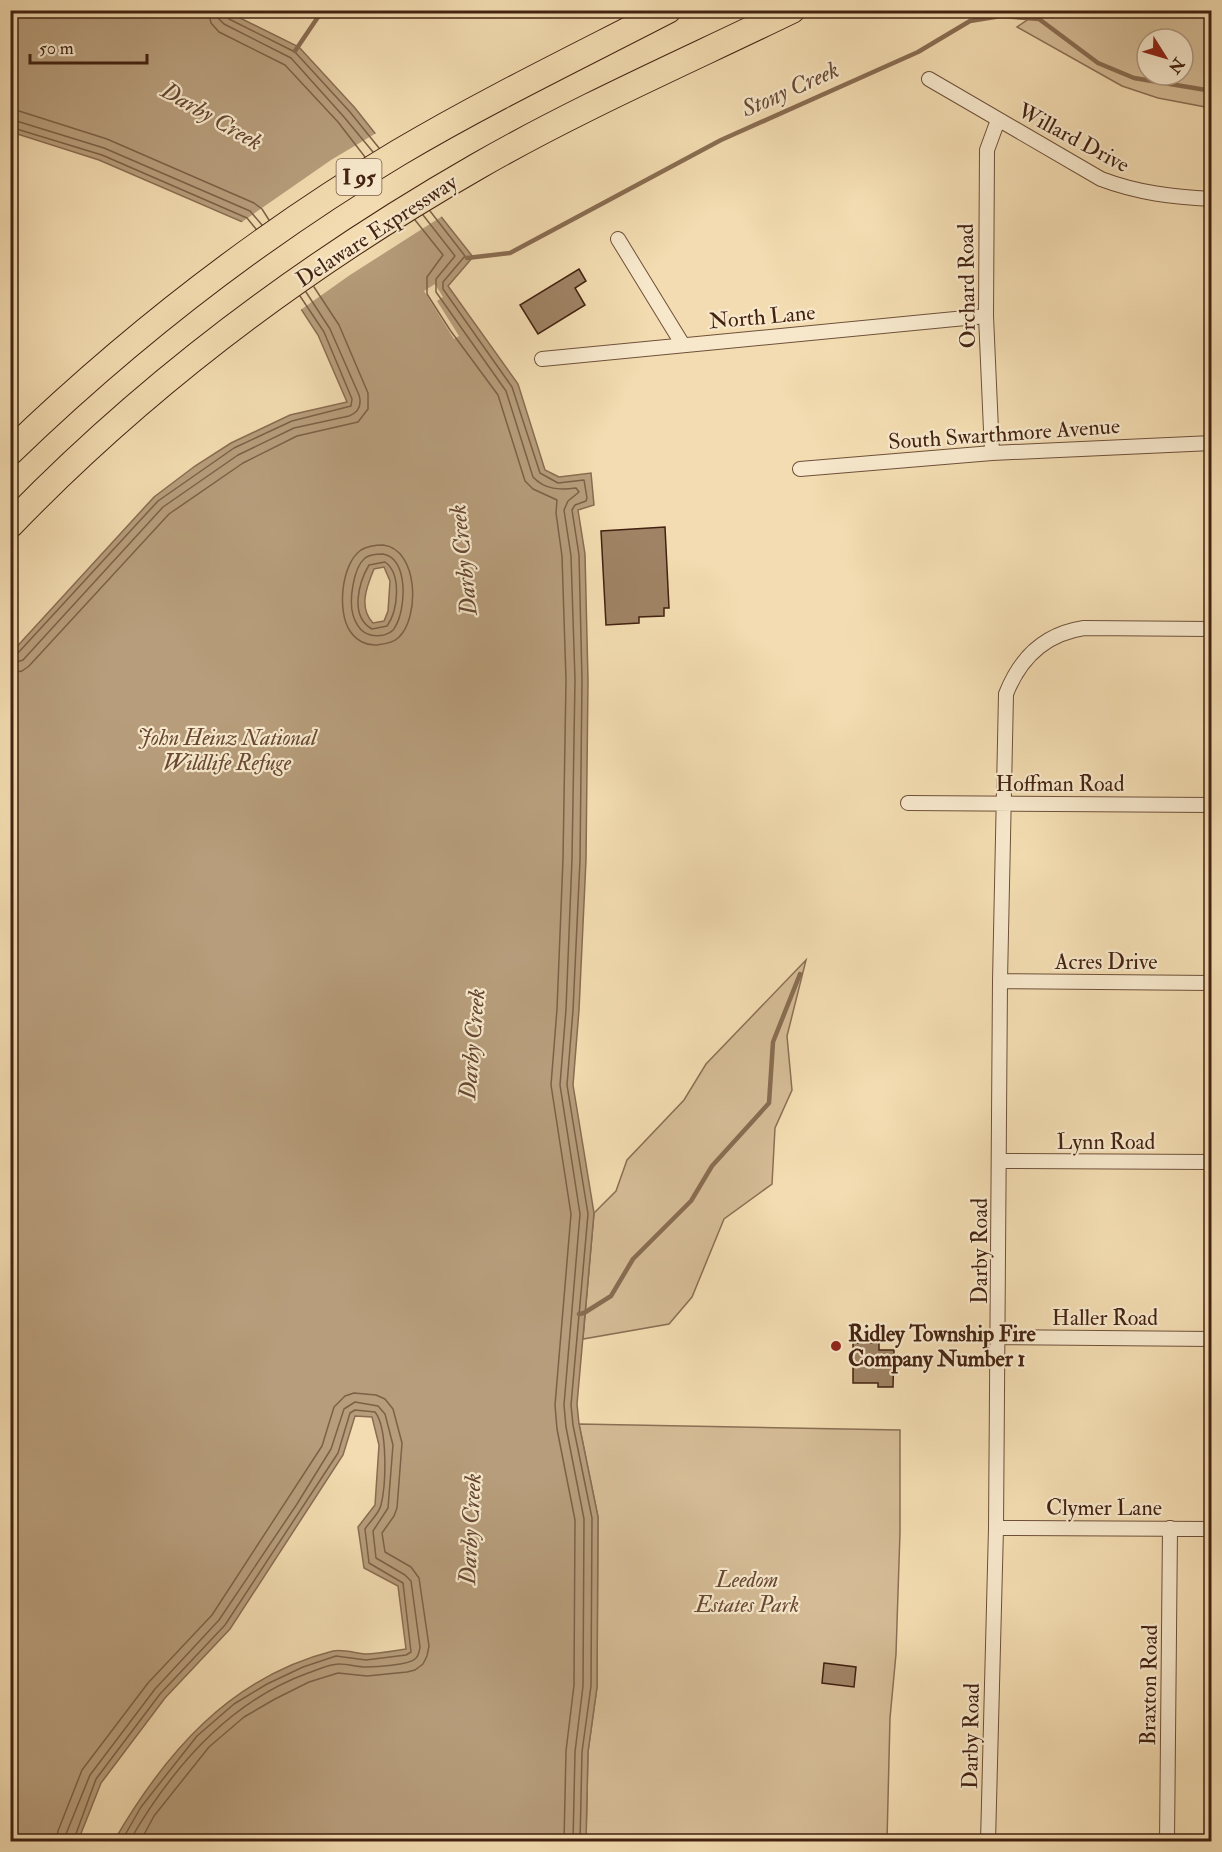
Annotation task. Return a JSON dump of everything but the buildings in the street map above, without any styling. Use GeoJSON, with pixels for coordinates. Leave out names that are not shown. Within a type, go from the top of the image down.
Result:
{"type":"FeatureCollection","features":[{"type":"Feature","properties":{"kind":"highway","name":"I 95"},"geometry":{"type":"LineString","coordinates":[[10,452],[123,349],[210,280],[291,221],[438,130],[668,10]]}},
{"type":"Feature","properties":{"kind":"highway","name":"Delaware Expressway"},"geometry":{"type":"LineString","coordinates":[[10,525],[111,428],[188,363],[242,320],[324,262],[480,165],[540,133],[792,10]]}},
{"type":"Feature","properties":{"kind":"street","name":"Willard Drive"},"geometry":{"type":"LineString","coordinates":[[929,79],[1101,179],[1126,188],[1170,197],[1212,199]]}},
{"type":"Feature","properties":{"kind":"street","name":"Orchard Road"},"geometry":{"type":"LineString","coordinates":[[992,453],[986,316],[987,150],[998,120]]}},
{"type":"Feature","properties":{"kind":"street"},"geometry":{"type":"LineString","coordinates":[[618,239],[683,345]]}},
{"type":"Feature","properties":{"kind":"street","name":"North Lane"},"geometry":{"type":"LineString","coordinates":[[542,359],[986,316]]}},
{"type":"Feature","properties":{"kind":"street","name":"South Swarthmore Avenue"},"geometry":{"type":"LineString","coordinates":[[800,470],[992,453],[1212,442]]}},
{"type":"Feature","properties":{"kind":"street","name":"Darby Road"},"geometry":{"type":"LineString","coordinates":[[988,1842],[999,1337],[1000,981],[1006,694],[1022,662],[1034,650],[1061,634],[1084,628],[1212,629]]}},
{"type":"Feature","properties":{"kind":"street","name":"Hoffman Road"},"geometry":{"type":"LineString","coordinates":[[908,803],[1212,804]]}},
{"type":"Feature","properties":{"kind":"street","name":"Acres Drive"},"geometry":{"type":"LineString","coordinates":[[1000,981],[1212,983]]}},
{"type":"Feature","properties":{"kind":"street","name":"Lynn Road"},"geometry":{"type":"LineString","coordinates":[[1000,1161],[1212,1162]]}},
{"type":"Feature","properties":{"kind":"street","name":"Haller Road"},"geometry":{"type":"LineString","coordinates":[[999,1337],[1212,1339]]}},
{"type":"Feature","properties":{"kind":"street","name":"Clymer Lane"},"geometry":{"type":"LineString","coordinates":[[996,1528],[1212,1529]]}},
{"type":"Feature","properties":{"kind":"street","name":"Braxton Road"},"geometry":{"type":"LineString","coordinates":[[1167,1842],[1170,1528]]}},
{"type":"Feature","properties":{"kind":"green space"},"geometry":{"type":"Polygon","coordinates":[[[1042,10],[1211,11],[1211,108],[1158,98],[1122,86],[1017,27],[1042,10]]]}},
{"type":"Feature","properties":{"kind":"green space"},"geometry":{"type":"Polygon","coordinates":[[[806,960],[787,1036],[792,1090],[775,1128],[772,1184],[724,1219],[692,1297],[669,1324],[583,1339],[594,1213],[616,1191],[627,1160],[684,1100],[706,1064],[806,960]]]}},
{"type":"Feature","properties":{"kind":"green space","name":"Leedom Estates Park"},"geometry":{"type":"Polygon","coordinates":[[[579,1424],[900,1430],[900,1532],[896,1654],[890,1718],[887,1841],[586,1841],[588,1752],[597,1687],[598,1517],[579,1424]]]}},
{"type":"Feature","properties":{"kind":"water","name":"Darby Creek"},"geometry":{"type":"Polygon","coordinates":[[[11,11],[226,11],[299,47],[355,108],[473,257],[448,286],[518,384],[545,470],[559,477],[591,473],[594,505],[578,510],[585,554],[588,680],[586,860],[573,1085],[594,1213],[577,1404],[598,1517],[597,1687],[588,1752],[586,1841],[114,1841],[155,1778],[179,1749],[232,1699],[262,1679],[296,1663],[333,1651],[370,1654],[406,1649],[398,1586],[364,1568],[358,1527],[375,1505],[379,1445],[372,1417],[355,1416],[343,1455],[230,1629],[165,1698],[101,1783],[78,1841],[11,1841],[11,653],[154,497],[195,466],[231,443],[290,415],[347,402],[318,335],[245,223],[99,160],[11,132],[11,11]],[[384,567],[374,569],[365,596],[368,617],[373,623],[384,621],[388,611],[390,581],[384,567]]]}},
{"type":"Feature","properties":{"kind":"pier"},"geometry":{"type":"Polygon","coordinates":[[[378,132],[444,215],[350,275],[299,311],[243,226],[239,224],[331,160],[378,132]]]}},
{"type":"Feature","properties":{"kind":"pier"},"geometry":{"type":"Polygon","coordinates":[[[435,284],[443,297],[437,301],[459,336],[454,339],[424,291],[435,284]]]}},
{"type":"Feature","properties":{"kind":"waterway"},"geometry":{"type":"LineString","coordinates":[[295,51],[318,17],[317,10]]}},
{"type":"Feature","properties":{"kind":"waterway","name":"Stony Creek"},"geometry":{"type":"LineString","coordinates":[[467,258],[510,253],[721,140],[918,52],[970,21],[1001,16],[1039,19],[1098,63],[1134,78],[1212,91]]}},
{"type":"Feature","properties":{"kind":"waterway"},"geometry":{"type":"LineString","coordinates":[[579,1314],[611,1296],[633,1259],[691,1201],[712,1166],[769,1103],[773,1042],[800,974]]}},
{"type":"Feature","properties":{"kind":"place","name":"Ridley Township Fire Company Number 1"},"geometry":{"type":"Point","coordinates":[836,1346]}},
{"type":"Feature","properties":{"kind":"park label","name":"John Heinz National Wildlife Refuge"},"geometry":{"type":"Point","coordinates":[227,750]}}]}
